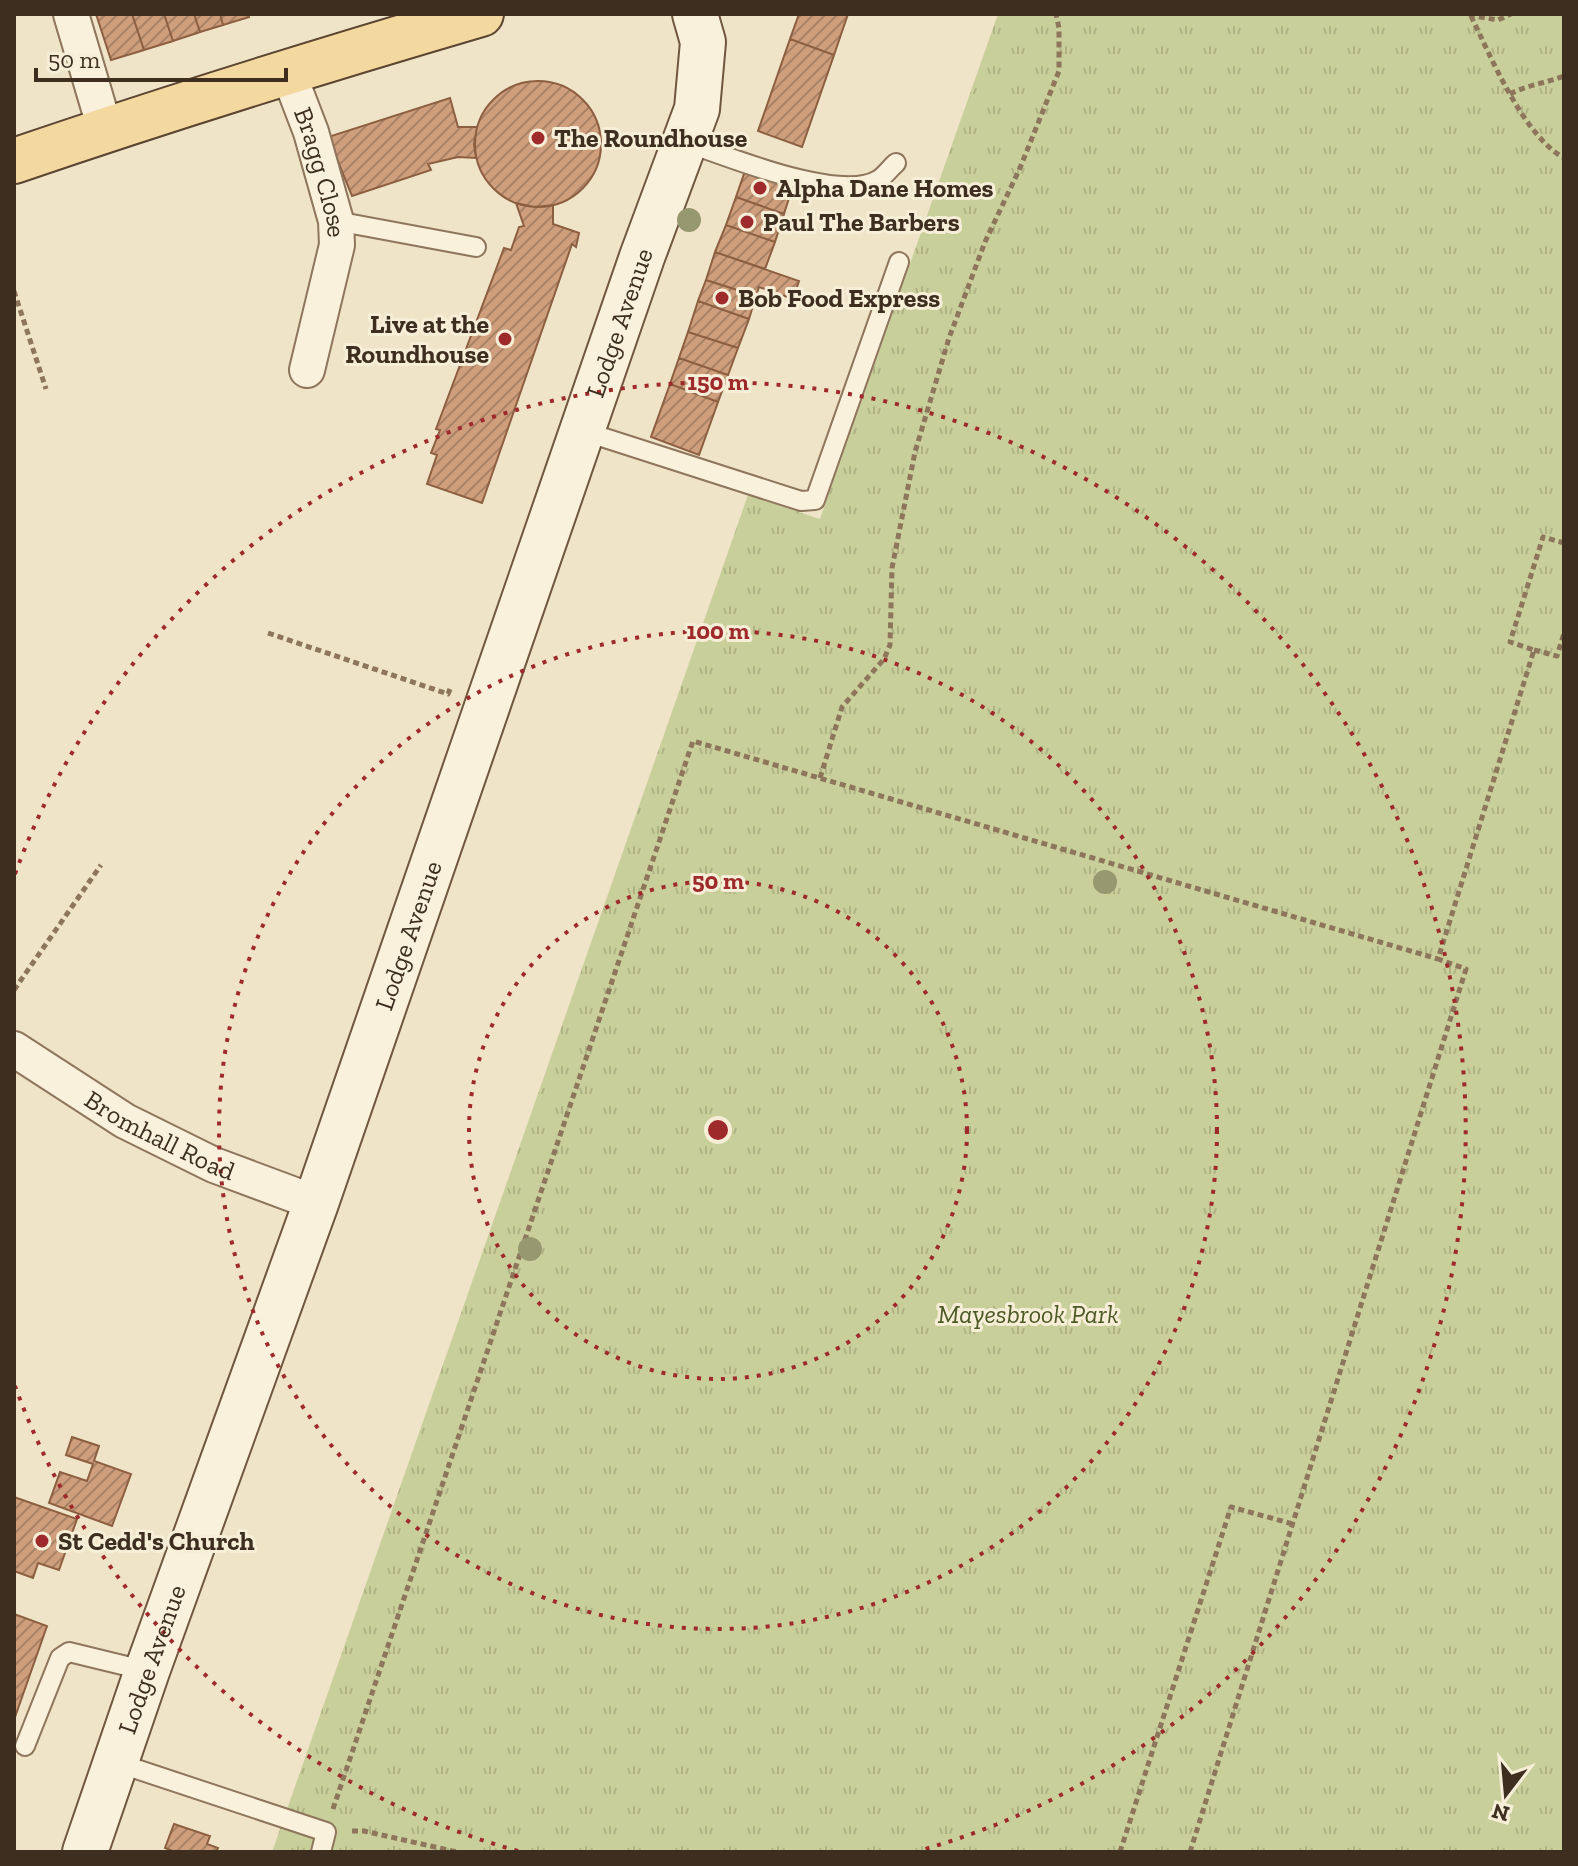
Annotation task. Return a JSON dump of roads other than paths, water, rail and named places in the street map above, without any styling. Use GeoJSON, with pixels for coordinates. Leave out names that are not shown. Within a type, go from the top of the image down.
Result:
{"type":"FeatureCollection","features":[{"type":"Feature","properties":{"kind":"main road"},"geometry":{"type":"LineString","coordinates":[[14,161],[105,129],[481,14]]}},
{"type":"Feature","properties":{"kind":"street"},"geometry":{"type":"LineString","coordinates":[[71,14],[105,129]]}},
{"type":"Feature","properties":{"kind":"street","name":"Lodge Avenue"},"geometry":{"type":"LineString","coordinates":[[85,1852],[316,1203],[642,257],[697,109],[703,42],[695,14]]}},
{"type":"Feature","properties":{"kind":"street","name":"Bragg Close"},"geometry":{"type":"LineString","coordinates":[[288,72],[311,132],[336,221],[337,245],[307,370]]}},
{"type":"Feature","properties":{"kind":"street","name":"Bromhall Road"},"geometry":{"type":"LineString","coordinates":[[14,1049],[125,1121],[214,1165],[316,1203]]}},
{"type":"Feature","properties":{"kind":"lane"},"geometry":{"type":"LineString","coordinates":[[685,142],[812,183],[835,186],[863,186],[879,180],[896,163]]}},
{"type":"Feature","properties":{"kind":"lane"},"geometry":{"type":"LineString","coordinates":[[336,221],[476,247]]}},
{"type":"Feature","properties":{"kind":"lane"},"geometry":{"type":"LineString","coordinates":[[583,431],[801,501],[815,500],[899,262]]}},
{"type":"Feature","properties":{"kind":"lane"},"geometry":{"type":"LineString","coordinates":[[25,1746],[60,1658],[69,1652],[147,1671]]}},
{"type":"Feature","properties":{"kind":"lane"},"geometry":{"type":"LineString","coordinates":[[115,1762],[326,1832],[321,1852]]}},
{"type":"Feature","properties":{"kind":"place","name":"The Roundhouse"},"geometry":{"type":"Point","coordinates":[538,138]}},
{"type":"Feature","properties":{"kind":"place","name":"Alpha Dane Homes"},"geometry":{"type":"Point","coordinates":[760,188]}},
{"type":"Feature","properties":{"kind":"place","name":"Paul The Barbers"},"geometry":{"type":"Point","coordinates":[747,222]}},
{"type":"Feature","properties":{"kind":"place","name":"Bob Food Express"},"geometry":{"type":"Point","coordinates":[722,298]}},
{"type":"Feature","properties":{"kind":"place","name":"Live at the Roundhouse"},"geometry":{"type":"Point","coordinates":[505,339]}},
{"type":"Feature","properties":{"kind":"place","name":"St Cedd's Church"},"geometry":{"type":"Point","coordinates":[42,1541]}},
{"type":"Feature","properties":{"kind":"park label","name":"Mayesbrook Park"},"geometry":{"type":"Point","coordinates":[1028,1314]}}]}
